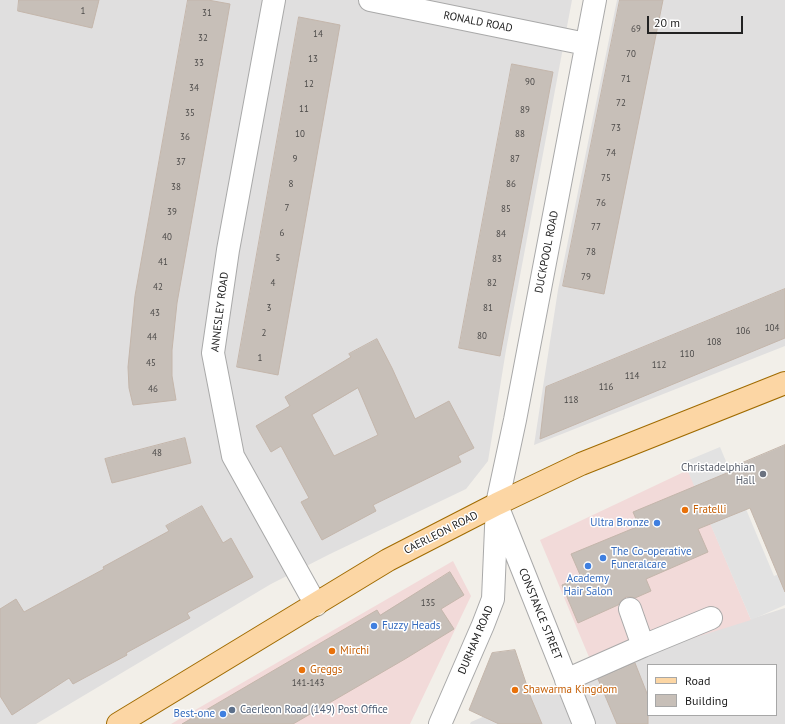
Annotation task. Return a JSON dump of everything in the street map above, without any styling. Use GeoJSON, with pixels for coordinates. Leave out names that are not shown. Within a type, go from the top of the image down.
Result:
{"type":"FeatureCollection","features":[{"type":"Feature","properties":{"kind":"main road","name":"CAERLEON ROAD"},"geometry":{"type":"LineString","coordinates":[[118,724],[388,560],[497,504],[581,464],[785,383]]}},
{"type":"Feature","properties":{"kind":"street","name":"ANNESLEY ROAD"},"geometry":{"type":"LineString","coordinates":[[274,0],[228,250],[213,353],[233,456],[316,605]]}},
{"type":"Feature","properties":{"kind":"street","name":"RONALD ROAD"},"geometry":{"type":"LineString","coordinates":[[370,0],[586,44]]}},
{"type":"Feature","properties":{"kind":"street","name":"DUCKPOOL ROAD"},"geometry":{"type":"LineString","coordinates":[[497,504],[515,420],[586,44],[596,0]]}},
{"type":"Feature","properties":{"kind":"street","name":"CONSTANCE STREET"},"geometry":{"type":"LineString","coordinates":[[497,504],[584,724]]}},
{"type":"Feature","properties":{"kind":"street","name":"DURHAM ROAD"},"geometry":{"type":"LineString","coordinates":[[440,724],[493,600],[497,504]]}},
{"type":"Feature","properties":{"kind":"street"},"geometry":{"type":"LineString","coordinates":[[630,609],[643,646]]}},
{"type":"Feature","properties":{"kind":"street"},"geometry":{"type":"LineString","coordinates":[[566,680],[711,618]]}},
{"type":"Feature","properties":{"kind":"shaded area"},"geometry":{"type":"Polygon","coordinates":[[[0,0],[572,0],[506,350],[488,461],[466,489],[271,584],[36,724],[0,724],[0,0]]]}},
{"type":"Feature","properties":{"kind":"shaded area"},"geometry":{"type":"Polygon","coordinates":[[[617,0],[785,0],[785,346],[534,445],[558,290],[617,0]]]}},
{"type":"Feature","properties":{"kind":"shaded area"},"geometry":{"type":"Polygon","coordinates":[[[720,447],[774,576],[785,572],[785,605],[751,620],[684,462],[720,447]]]}},
{"type":"Feature","properties":{"kind":"shaded area"},"geometry":{"type":"Polygon","coordinates":[[[688,470],[751,620],[594,669],[540,540],[688,470]]]}},
{"type":"Feature","properties":{"kind":"shaded area"},"geometry":{"type":"Polygon","coordinates":[[[453,561],[471,596],[410,724],[171,724],[453,561]]]}},
{"type":"Feature","properties":{"kind":"shaded area"},"geometry":{"type":"Polygon","coordinates":[[[785,608],[785,724],[470,724],[471,722],[594,669],[785,608]]]}},
{"type":"Feature","properties":{"kind":"building"},"geometry":{"type":"Polygon","coordinates":[[[19,0],[99,0],[92,28],[18,11],[19,0]]]}},
{"type":"Feature","properties":{"kind":"building"},"geometry":{"type":"Polygon","coordinates":[[[188,0],[208,0],[230,4],[177,303],[172,350],[172,376],[176,400],[133,405],[129,388],[128,367],[135,296],[188,0]]]}},
{"type":"Feature","properties":{"kind":"building"},"geometry":{"type":"Polygon","coordinates":[[[620,0],[663,0],[604,294],[563,286],[620,0]]]}},
{"type":"Feature","properties":{"kind":"building"},"geometry":{"type":"Polygon","coordinates":[[[299,17],[340,25],[278,375],[237,367],[299,17]]]}},
{"type":"Feature","properties":{"kind":"building"},"geometry":{"type":"Polygon","coordinates":[[[512,64],[553,72],[500,356],[459,348],[512,64]]]}},
{"type":"Feature","properties":{"kind":"building"},"geometry":{"type":"Polygon","coordinates":[[[785,289],[785,338],[540,439],[546,387],[785,289]]]}},
{"type":"Feature","properties":{"kind":"building"},"geometry":{"type":"Polygon","coordinates":[[[377,339],[415,419],[449,401],[474,448],[458,456],[461,462],[373,505],[376,511],[322,540],[301,502],[309,498],[281,446],[271,452],[256,426],[290,406],[285,397],[351,357],[349,354],[377,339]],[[358,388],[312,415],[334,456],[378,435],[358,388]]]}},
{"type":"Feature","properties":{"kind":"building"},"geometry":{"type":"Polygon","coordinates":[[[185,438],[191,463],[112,483],[105,459],[185,438]]]}},
{"type":"Feature","properties":{"kind":"building"},"geometry":{"type":"Polygon","coordinates":[[[785,445],[785,592],[750,508],[698,529],[708,552],[646,579],[651,591],[635,598],[626,597],[618,605],[578,623],[562,585],[581,577],[571,554],[639,526],[633,512],[734,470],[733,467],[785,445]]]}},
{"type":"Feature","properties":{"kind":"building"},"geometry":{"type":"Polygon","coordinates":[[[202,506],[223,543],[231,538],[253,577],[187,613],[190,618],[126,653],[127,655],[73,684],[69,678],[12,715],[0,696],[0,609],[16,599],[24,612],[104,569],[103,567],[169,531],[166,526],[202,506]]]}},
{"type":"Feature","properties":{"kind":"building"},"geometry":{"type":"Polygon","coordinates":[[[450,572],[464,595],[441,609],[454,629],[293,724],[182,724],[377,610],[380,615],[450,572]]]}},
{"type":"Feature","properties":{"kind":"building"},"geometry":{"type":"Polygon","coordinates":[[[515,650],[531,698],[542,724],[499,724],[469,710],[492,653],[515,650]]]}},
{"type":"Feature","properties":{"kind":"building"},"geometry":{"type":"Polygon","coordinates":[[[635,663],[647,693],[648,724],[617,724],[598,679],[635,663]]]}},
{"type":"Feature","properties":{"kind":"place","name":"Christadelphian Hall"},"geometry":{"type":"Point","coordinates":[763,474]}},
{"type":"Feature","properties":{"kind":"place","name":"Fratelli"},"geometry":{"type":"Point","coordinates":[685,510]}},
{"type":"Feature","properties":{"kind":"place","name":"Ultra Bronze"},"geometry":{"type":"Point","coordinates":[657,523]}},
{"type":"Feature","properties":{"kind":"place","name":"The Co-operative Funeralcare"},"geometry":{"type":"Point","coordinates":[603,558]}},
{"type":"Feature","properties":{"kind":"place","name":"Academy Hair Salon"},"geometry":{"type":"Point","coordinates":[588,566]}},
{"type":"Feature","properties":{"kind":"place","name":"Fuzzy Heads"},"geometry":{"type":"Point","coordinates":[374,626]}},
{"type":"Feature","properties":{"kind":"place","name":"Mirchi"},"geometry":{"type":"Point","coordinates":[332,651]}},
{"type":"Feature","properties":{"kind":"place","name":"Greggs"},"geometry":{"type":"Point","coordinates":[302,670]}},
{"type":"Feature","properties":{"kind":"place","name":"Shawarma Kingdom"},"geometry":{"type":"Point","coordinates":[515,690]}},
{"type":"Feature","properties":{"kind":"place","name":"Caerleon Road (149) Post Office"},"geometry":{"type":"Point","coordinates":[232,710]}},
{"type":"Feature","properties":{"kind":"place","name":"Best-one"},"geometry":{"type":"Point","coordinates":[223,714]}}]}
